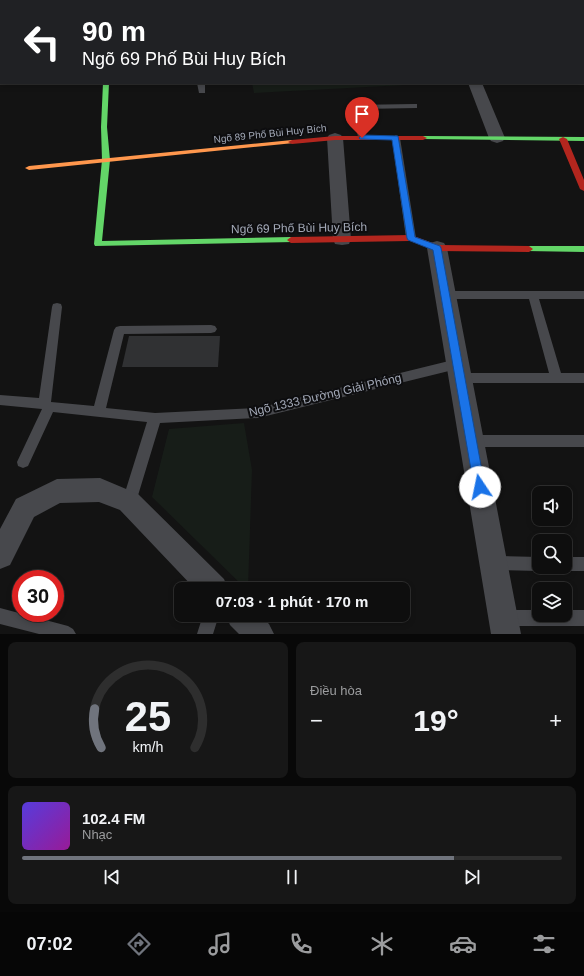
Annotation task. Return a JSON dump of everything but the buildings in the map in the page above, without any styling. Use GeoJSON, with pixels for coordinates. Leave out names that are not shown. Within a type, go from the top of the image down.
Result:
{"type":"FeatureCollection","features":[{"type":"Feature","properties":{"kind":"street"},"geometry":{"type":"LineString","coordinates":[[106,84],[104,127],[106,160]]}},
{"type":"Feature","properties":{"kind":"street"},"geometry":{"type":"LineString","coordinates":[[475,84],[497,138]]}},
{"type":"Feature","properties":{"kind":"street"},"geometry":{"type":"LineString","coordinates":[[334,138],[342,239]]}},
{"type":"Feature","properties":{"kind":"street","name":"Ngõ 89 Phố Bùi Huy Bích"},"geometry":{"type":"LineString","coordinates":[[29,168],[334,138],[584,139]]}},
{"type":"Feature","properties":{"kind":"street"},"geometry":{"type":"LineString","coordinates":[[563,139],[584,189]]}},
{"type":"Feature","properties":{"kind":"street","name":"Ngõ 69 Phố Bùi Huy Bích"},"geometry":{"type":"LineString","coordinates":[[106,160],[98,244],[411,238],[437,248],[584,249]]}},
{"type":"Feature","properties":{"kind":"street"},"geometry":{"type":"LineString","coordinates":[[437,248],[505,626]]}},
{"type":"Feature","properties":{"kind":"street"},"geometry":{"type":"LineString","coordinates":[[0,556],[26,508],[57,491],[100,490],[128,502],[207,582]]}},
{"type":"Feature","properties":{"kind":"lane"},"geometry":{"type":"LineString","coordinates":[[362,138],[356,107],[414,106]]}},
{"type":"Feature","properties":{"kind":"lane"},"geometry":{"type":"LineString","coordinates":[[396,138],[411,238]]}},
{"type":"Feature","properties":{"kind":"lane"},"geometry":{"type":"LineString","coordinates":[[445,295],[584,295]]}},
{"type":"Feature","properties":{"kind":"lane"},"geometry":{"type":"LineString","coordinates":[[533,295],[556,378]]}},
{"type":"Feature","properties":{"kind":"lane"},"geometry":{"type":"LineString","coordinates":[[23,462],[46,405],[57,307]]}},
{"type":"Feature","properties":{"kind":"lane"},"geometry":{"type":"LineString","coordinates":[[98,413],[120,330],[211,329]]}},
{"type":"Feature","properties":{"kind":"lane","name":"Ngõ 1333 Đường Giải Phóng"},"geometry":{"type":"LineString","coordinates":[[0,400],[98,413],[155,418],[258,412],[459,371],[556,378],[584,378]]}},
{"type":"Feature","properties":{"kind":"lane"},"geometry":{"type":"LineString","coordinates":[[128,502],[155,418]]}},
{"type":"Feature","properties":{"kind":"lane"},"geometry":{"type":"LineString","coordinates":[[471,441],[584,441]]}},
{"type":"Feature","properties":{"kind":"lane"},"geometry":{"type":"LineString","coordinates":[[494,563],[532,564]]}},
{"type":"Feature","properties":{"kind":"lane"},"geometry":{"type":"LineString","coordinates":[[572,564],[584,564]]}},
{"type":"Feature","properties":{"kind":"lane"},"geometry":{"type":"LineString","coordinates":[[0,616],[68,634]]}},
{"type":"Feature","properties":{"kind":"lane"},"geometry":{"type":"LineString","coordinates":[[505,626],[584,618]]}},
{"type":"Feature","properties":{"kind":"lane"},"geometry":{"type":"LineString","coordinates":[[205,634],[209,622]]}},
{"type":"Feature","properties":{"kind":"shaded area"},"geometry":{"type":"Polygon","coordinates":[[[252,84],[423,84],[254,93],[252,84]]]}},
{"type":"Feature","properties":{"kind":"shaded area"},"geometry":{"type":"Polygon","coordinates":[[[244,423],[252,470],[248,582],[239,582],[152,497],[169,429],[244,423]]]}},
{"type":"Feature","properties":{"kind":"traffic: fast"},"geometry":{"type":"LineString","coordinates":[[106,84],[104,127],[106,160],[98,244],[291,240]]}},
{"type":"Feature","properties":{"kind":"traffic: fast"},"geometry":{"type":"LineString","coordinates":[[423,138],[584,139]]}},
{"type":"Feature","properties":{"kind":"traffic: fast"},"geometry":{"type":"LineString","coordinates":[[529,249],[584,249]]}},
{"type":"Feature","properties":{"kind":"traffic: slow"},"geometry":{"type":"LineString","coordinates":[[29,168],[292,142]]}},
{"type":"Feature","properties":{"kind":"traffic: jam"},"geometry":{"type":"LineString","coordinates":[[292,142],[335,138],[423,138]]}},
{"type":"Feature","properties":{"kind":"traffic: jam"},"geometry":{"type":"LineString","coordinates":[[563,139],[584,189]]}},
{"type":"Feature","properties":{"kind":"traffic: jam"},"geometry":{"type":"LineString","coordinates":[[291,240],[411,238],[437,248],[529,249]]}},
{"type":"Feature","properties":{"kind":"route"},"geometry":{"type":"LineString","coordinates":[[362,138],[396,138],[411,238],[437,248],[480,487]]}}]}
